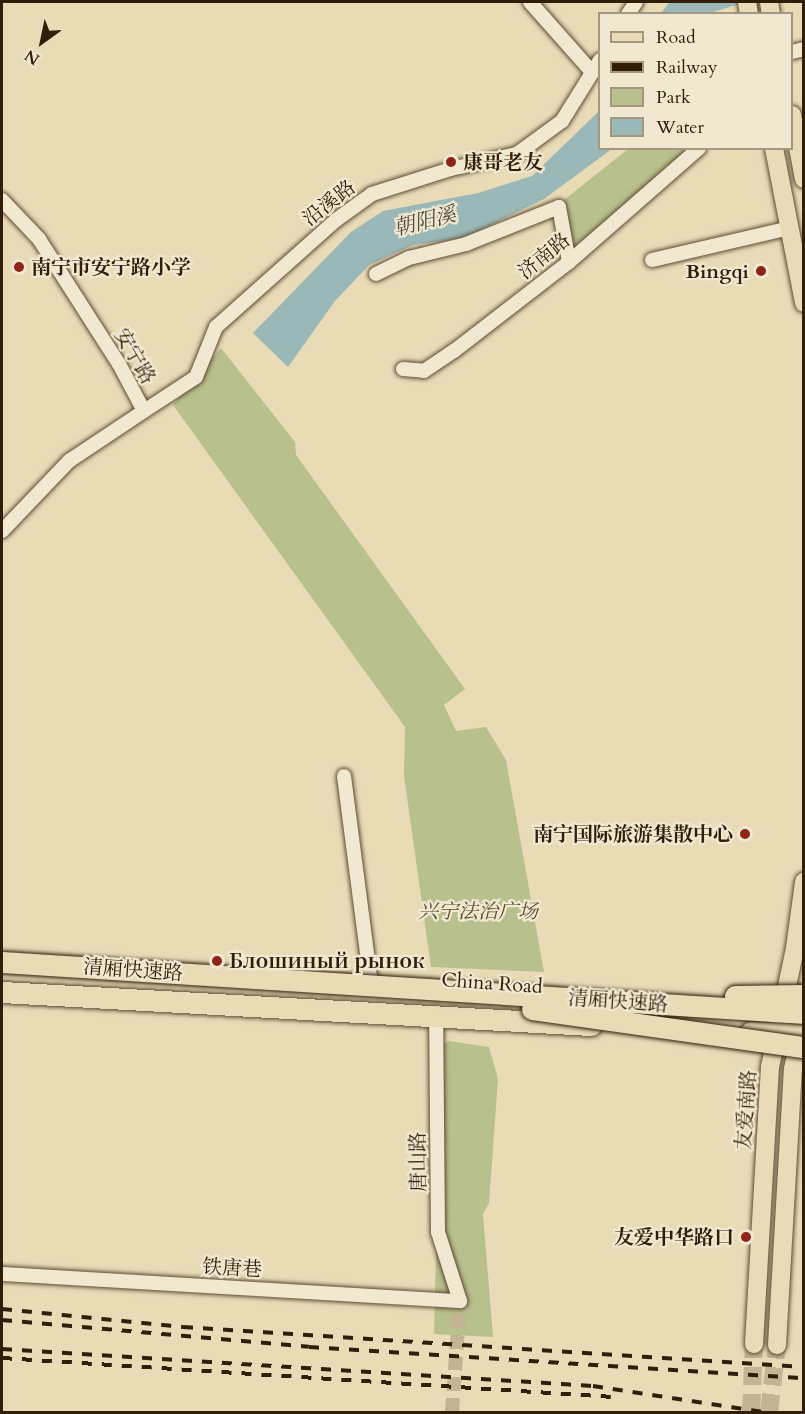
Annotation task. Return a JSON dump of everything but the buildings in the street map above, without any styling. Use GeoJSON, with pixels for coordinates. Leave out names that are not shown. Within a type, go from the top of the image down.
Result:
{"type":"FeatureCollection","features":[{"type":"Feature","properties":{"kind":"highway","name":"China Road"},"geometry":{"type":"LineString","coordinates":[[2,952],[797,1000]]}},
{"type":"Feature","properties":{"kind":"highway","name":"清厢快速路"},"geometry":{"type":"LineString","coordinates":[[2,962],[537,1002]]}},
{"type":"Feature","properties":{"kind":"highway","name":"清厢快速路"},"geometry":{"type":"LineString","coordinates":[[2,977],[804,1012]]}},
{"type":"Feature","properties":{"kind":"highway"},"geometry":{"type":"LineString","coordinates":[[537,1002],[797,1000],[804,988]]}},
{"type":"Feature","properties":{"kind":"highway","name":"China Road"},"geometry":{"type":"LineString","coordinates":[[2,992],[436,1019],[778,1033],[802,1039]]}},
{"type":"Feature","properties":{"kind":"highway"},"geometry":{"type":"LineString","coordinates":[[537,1002],[802,1039]]}},
{"type":"Feature","properties":{"kind":"main road"},"geometry":{"type":"LineString","coordinates":[[793,120],[804,179]]}},
{"type":"Feature","properties":{"kind":"main road"},"geometry":{"type":"LineString","coordinates":[[774,150],[804,303]]}},
{"type":"Feature","properties":{"kind":"main road","name":"友爱南路"},"geometry":{"type":"LineString","coordinates":[[754,1344],[770,1067],[778,1033],[797,1000],[804,882]]}},
{"type":"Feature","properties":{"kind":"main road"},"geometry":{"type":"LineString","coordinates":[[777,1345],[802,1039]]}},
{"type":"Feature","properties":{"kind":"street"},"geometry":{"type":"LineString","coordinates":[[530,2],[592,72]]}},
{"type":"Feature","properties":{"kind":"street","name":"沿溪路"},"geometry":{"type":"LineString","coordinates":[[144,411],[196,378],[216,327],[345,214],[372,194],[451,169],[517,154],[562,121],[598,63]]}},
{"type":"Feature","properties":{"kind":"street","name":"济南路"},"geometry":{"type":"LineString","coordinates":[[403,369],[424,371],[569,262],[697,150]]}},
{"type":"Feature","properties":{"kind":"street","name":"安宁路"},"geometry":{"type":"LineString","coordinates":[[2,200],[39,239],[119,364],[144,411],[69,461],[2,531]]}},
{"type":"Feature","properties":{"kind":"street"},"geometry":{"type":"LineString","coordinates":[[376,274],[409,258],[466,244],[559,207],[569,262]]}},
{"type":"Feature","properties":{"kind":"street"},"geometry":{"type":"LineString","coordinates":[[652,260],[789,228]]}},
{"type":"Feature","properties":{"kind":"street"},"geometry":{"type":"LineString","coordinates":[[344,776],[370,976]]}},
{"type":"Feature","properties":{"kind":"street","name":"唐山路"},"geometry":{"type":"LineString","coordinates":[[436,1019],[438,1232],[460,1301]]}},
{"type":"Feature","properties":{"kind":"street","name":"铁唐巷"},"geometry":{"type":"LineString","coordinates":[[2,1274],[460,1301]]}},
{"type":"Feature","properties":{"kind":"green space"},"geometry":{"type":"Polygon","coordinates":[[[627,150],[689,150],[565,254],[559,204],[627,150]]]}},
{"type":"Feature","properties":{"kind":"green space","name":"兴宁法治广场"},"geometry":{"type":"Polygon","coordinates":[[[221,348],[295,442],[296,455],[465,689],[444,705],[456,731],[486,727],[506,760],[544,972],[431,967],[404,776],[405,727],[173,405],[221,348]]]}},
{"type":"Feature","properties":{"kind":"green space"},"geometry":{"type":"Polygon","coordinates":[[[449,1041],[489,1047],[498,1079],[489,1203],[483,1214],[493,1337],[434,1334],[441,1052],[443,1044],[449,1041]]]}},
{"type":"Feature","properties":{"kind":"water"},"geometry":{"type":"Polygon","coordinates":[[[670,2],[746,2],[713,12],[662,12],[670,2]]]}},
{"type":"Feature","properties":{"kind":"water","name":"朝阳溪"},"geometry":{"type":"Polygon","coordinates":[[[598,112],[598,150],[611,150],[544,199],[464,238],[413,245],[369,265],[335,301],[288,367],[253,333],[351,232],[383,211],[478,193],[532,176],[598,112]]]}},
{"type":"Feature","properties":{"kind":"tunnel"},"geometry":{"type":"LineString","coordinates":[[452,1412],[460,1301]]}},
{"type":"Feature","properties":{"kind":"tunnel"},"geometry":{"type":"LineString","coordinates":[[751,1412],[754,1344]]}},
{"type":"Feature","properties":{"kind":"tunnel"},"geometry":{"type":"LineString","coordinates":[[769,1412],[777,1345]]}},
{"type":"Feature","properties":{"kind":"railway"},"geometry":{"type":"LineString","coordinates":[[2,1309],[183,1327],[804,1367]]}},
{"type":"Feature","properties":{"kind":"railway"},"geometry":{"type":"LineString","coordinates":[[2,1320],[309,1347],[804,1378]]}},
{"type":"Feature","properties":{"kind":"railway"},"geometry":{"type":"LineString","coordinates":[[2,1349],[593,1386],[763,1412]]}},
{"type":"Feature","properties":{"kind":"railway"},"geometry":{"type":"LineString","coordinates":[[2,1358],[613,1397]]}},
{"type":"Feature","properties":{"kind":"place","name":"康哥老友"},"geometry":{"type":"Point","coordinates":[451,162]}},
{"type":"Feature","properties":{"kind":"place","name":"南宁市安宁路小学"},"geometry":{"type":"Point","coordinates":[19,267]}},
{"type":"Feature","properties":{"kind":"place","name":"Bingqi"},"geometry":{"type":"Point","coordinates":[761,271]}},
{"type":"Feature","properties":{"kind":"place","name":"南宁国际旅游集散中心"},"geometry":{"type":"Point","coordinates":[745,834]}},
{"type":"Feature","properties":{"kind":"place","name":"Блошиный рынок"},"geometry":{"type":"Point","coordinates":[217,961]}},
{"type":"Feature","properties":{"kind":"place","name":"友爱中华路口"},"geometry":{"type":"Point","coordinates":[746,1237]}}]}
